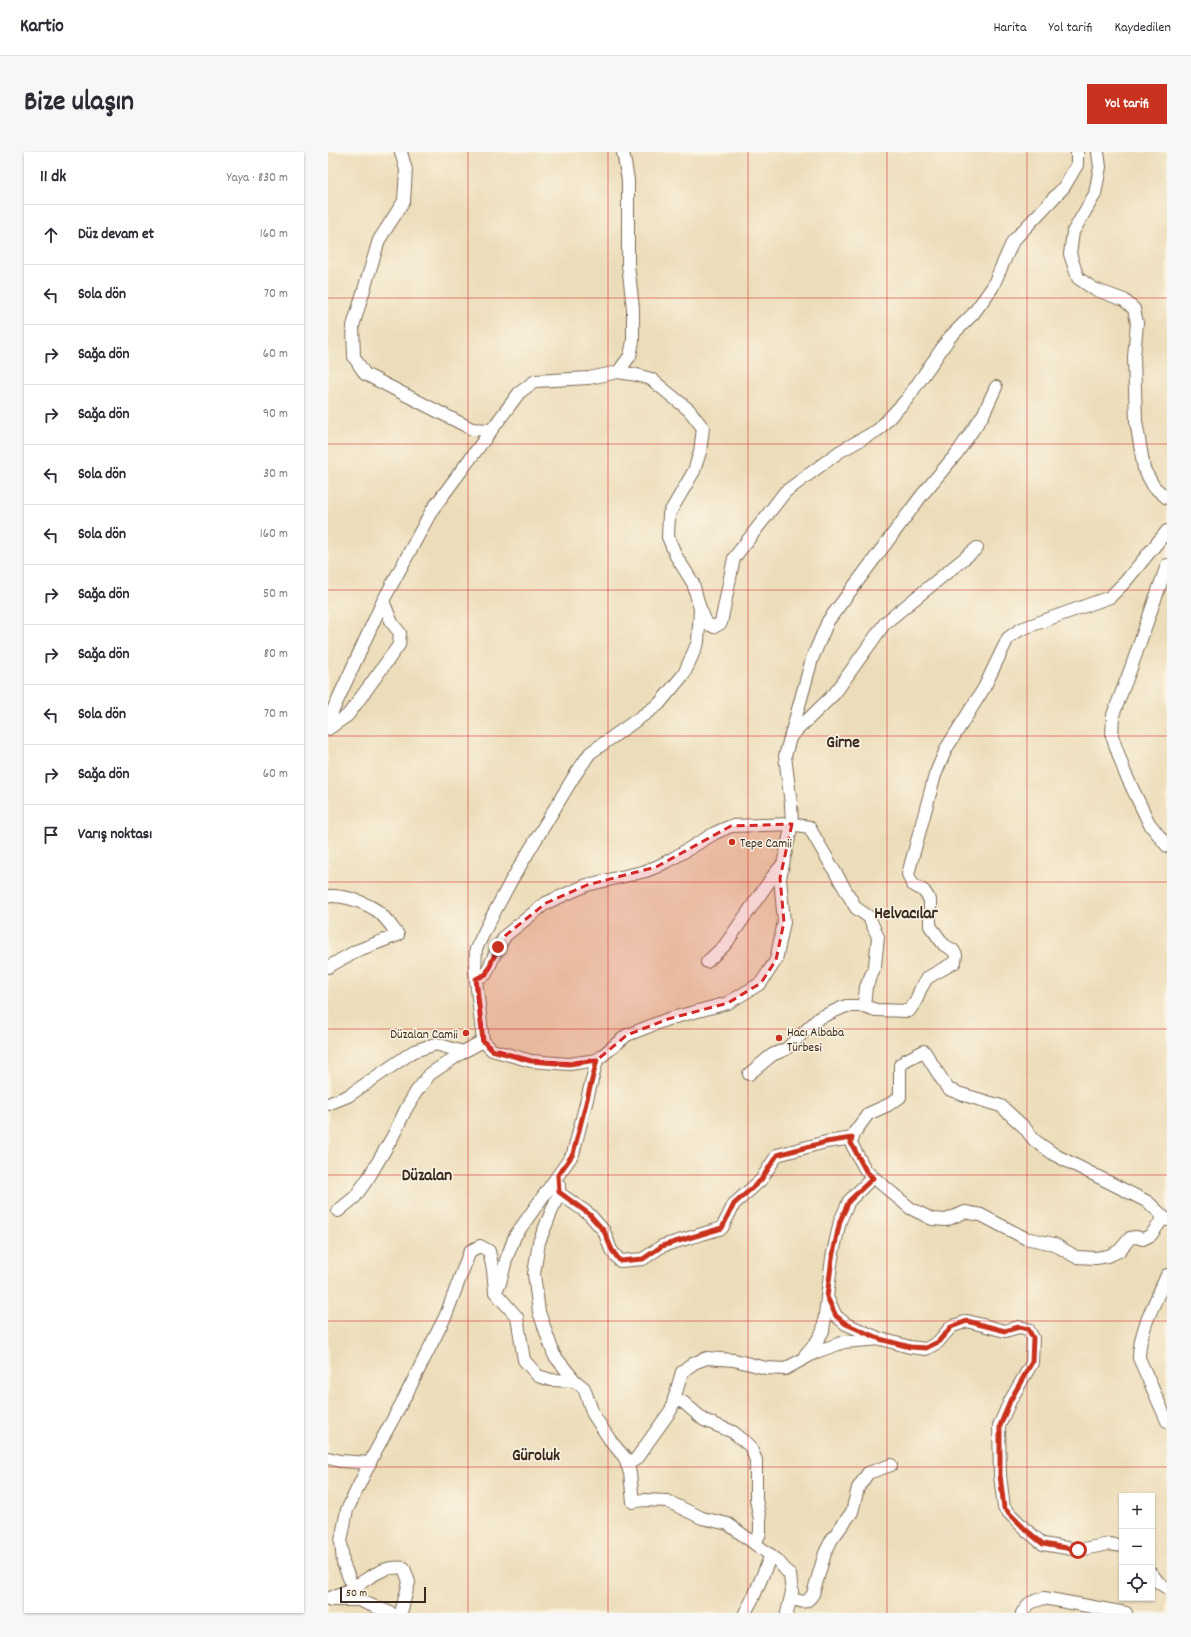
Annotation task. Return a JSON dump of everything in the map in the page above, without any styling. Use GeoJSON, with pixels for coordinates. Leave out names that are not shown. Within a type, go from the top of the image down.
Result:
{"type":"FeatureCollection","features":[{"type":"Feature","properties":{"kind":"street"},"geometry":{"type":"LineString","coordinates":[[401,152],[406,170],[404,201],[379,240],[353,326],[354,357],[365,374],[472,429],[491,430]]}},
{"type":"Feature","properties":{"kind":"street"},"geometry":{"type":"LineString","coordinates":[[618,372],[630,356],[633,341],[633,308],[628,265],[628,180],[623,152]]}},
{"type":"Feature","properties":{"kind":"street"},"geometry":{"type":"LineString","coordinates":[[328,721],[383,601],[432,510],[519,393],[535,381],[589,378],[618,372],[636,375],[651,380],[690,410],[703,428],[700,452],[694,471],[669,514],[668,537],[676,556],[693,583],[706,623],[714,627],[721,623],[734,558],[785,492],[840,452],[878,430],[908,399],[950,337],[972,314],[992,288],[1013,241],[1064,187],[1077,165],[1077,152]]}},
{"type":"Feature","properties":{"kind":"street"},"geometry":{"type":"LineString","coordinates":[[1098,152],[1100,167],[1095,194],[1073,232],[1070,254],[1078,278],[1094,288],[1124,300],[1134,309],[1136,324],[1134,357],[1136,421],[1144,469],[1154,486],[1167,498]]}},
{"type":"Feature","properties":{"kind":"street"},"geometry":{"type":"LineString","coordinates":[[700,608],[698,642],[684,674],[659,704],[590,753],[569,784],[511,881],[476,949],[475,971],[483,1041],[492,1050],[531,1061],[569,1064],[597,1060],[627,1035],[668,1019],[728,1003],[761,983],[776,960],[784,922],[780,878],[792,824],[786,756],[812,659],[828,621],[922,495],[957,453],[983,415],[996,387]]}},
{"type":"Feature","properties":{"kind":"street"},"geometry":{"type":"LineString","coordinates":[[749,1074],[772,1055],[786,1049],[819,1018],[846,1006],[864,1006],[876,1010],[909,1010],[916,1001],[927,978],[955,962],[956,955],[953,950],[944,945],[930,926],[930,900],[924,891],[912,884],[908,874],[935,775],[946,749],[984,688],[1008,638],[1021,628],[1110,597],[1125,582],[1167,531]]}},
{"type":"Feature","properties":{"kind":"street"},"geometry":{"type":"LineString","coordinates":[[790,737],[835,693],[885,623],[977,548]]}},
{"type":"Feature","properties":{"kind":"street"},"geometry":{"type":"LineString","coordinates":[[1167,565],[1132,668],[1112,714],[1112,736],[1125,773],[1149,823],[1167,846]]}},
{"type":"Feature","properties":{"kind":"street"},"geometry":{"type":"LineString","coordinates":[[328,729],[348,715],[399,645],[400,633],[392,623],[383,601]]}},
{"type":"Feature","properties":{"kind":"street"},"geometry":{"type":"LineString","coordinates":[[476,979],[486,974],[498,947],[506,935],[546,903],[587,885],[646,871],[656,867],[715,833],[731,826],[792,824],[809,827],[856,908],[869,917],[878,937],[875,966],[866,987],[864,1006]]}},
{"type":"Feature","properties":{"kind":"street"},"geometry":{"type":"LineString","coordinates":[[707,962],[725,945],[773,876],[783,865]]}},
{"type":"Feature","properties":{"kind":"street"},"geometry":{"type":"LineString","coordinates":[[328,896],[337,896],[361,902],[376,910],[398,935],[356,951],[328,967]]}},
{"type":"Feature","properties":{"kind":"street"},"geometry":{"type":"LineString","coordinates":[[338,1211],[355,1197],[369,1177],[416,1092],[430,1074],[463,1052],[483,1041]]}},
{"type":"Feature","properties":{"kind":"street"},"geometry":{"type":"LineString","coordinates":[[328,1104],[348,1096],[414,1051],[436,1044],[463,1052]]}},
{"type":"Feature","properties":{"kind":"street"},"geometry":{"type":"LineString","coordinates":[[924,1051],[948,1088],[961,1094],[1001,1106],[1024,1127],[1034,1140],[1055,1155],[1148,1202],[1166,1219],[1151,1235],[1143,1239],[1136,1237],[1130,1238],[1119,1251],[1108,1256],[1096,1258],[1076,1257],[1054,1244],[1025,1238],[981,1215],[965,1212],[946,1220],[932,1219],[910,1208],[873,1178],[866,1171],[851,1143],[854,1133],[868,1114],[888,1105],[900,1097],[900,1065],[906,1060],[924,1051]]}},
{"type":"Feature","properties":{"kind":"street"},"geometry":{"type":"LineString","coordinates":[[495,1292],[500,1283],[506,1260],[515,1236],[573,1154],[597,1060]]}},
{"type":"Feature","properties":{"kind":"street"},"geometry":{"type":"LineString","coordinates":[[559,1192],[589,1214],[604,1231],[612,1250],[620,1261],[643,1259],[662,1246],[722,1228],[734,1204],[761,1180],[777,1155],[826,1142],[852,1138]]}},
{"type":"Feature","properties":{"kind":"street"},"geometry":{"type":"LineString","coordinates":[[558,1175],[559,1192],[540,1242],[534,1274],[540,1312],[554,1355],[575,1381],[584,1388],[593,1414],[610,1440],[625,1458],[630,1473],[633,1502],[643,1500],[667,1501],[702,1518],[728,1524],[756,1544],[777,1560],[790,1575],[792,1592],[787,1613]]}},
{"type":"Feature","properties":{"kind":"street"},"geometry":{"type":"LineString","coordinates":[[800,1361],[817,1341],[823,1331],[832,1258],[840,1221],[849,1201],[873,1178]]}},
{"type":"Feature","properties":{"kind":"street"},"geometry":{"type":"LineString","coordinates":[[358,1600],[343,1563],[341,1541],[347,1510],[446,1315],[470,1251],[480,1246],[489,1251],[493,1270],[495,1292],[517,1317],[524,1360],[538,1376],[551,1380],[575,1381]]}},
{"type":"Feature","properties":{"kind":"street"},"geometry":{"type":"LineString","coordinates":[[1167,1275],[1146,1323],[1139,1348],[1139,1358],[1167,1422]]}},
{"type":"Feature","properties":{"kind":"street"},"geometry":{"type":"LineString","coordinates":[[827,1297],[836,1316],[846,1324],[880,1339],[910,1347],[926,1348],[938,1342],[951,1327],[967,1321],[1005,1331],[1019,1327],[1028,1329],[1033,1338],[1032,1362],[1010,1401],[1000,1426],[1000,1475],[1004,1508],[1026,1530],[1043,1544],[1078,1550],[1109,1544],[1119,1546]]}},
{"type":"Feature","properties":{"kind":"street"},"geometry":{"type":"LineString","coordinates":[[627,1465],[636,1459],[671,1410],[682,1372],[694,1363],[707,1358],[734,1360],[766,1368],[785,1369],[816,1352],[844,1342],[880,1339]]}},
{"type":"Feature","properties":{"kind":"street"},"geometry":{"type":"LineString","coordinates":[[674,1399],[683,1402],[704,1420],[733,1432],[750,1446],[756,1460],[756,1499],[760,1520],[760,1533],[756,1544]]}},
{"type":"Feature","properties":{"kind":"street"},"geometry":{"type":"LineString","coordinates":[[328,1458],[340,1461],[370,1463]]}},
{"type":"Feature","properties":{"kind":"street"},"geometry":{"type":"LineString","coordinates":[[791,1598],[803,1602],[809,1600],[813,1594],[825,1553],[832,1539],[852,1512],[858,1488],[868,1473],[891,1465]]}},
{"type":"Feature","properties":{"kind":"street"},"geometry":{"type":"LineString","coordinates":[[745,1613],[754,1596],[771,1555]]}},
{"type":"Feature","properties":{"kind":"street"},"geometry":{"type":"LineString","coordinates":[[328,1599],[353,1588],[371,1576],[393,1567],[404,1568],[409,1582],[401,1613]]}},
{"type":"Feature","properties":{"kind":"street"},"geometry":{"type":"LineString","coordinates":[[1155,1578],[1167,1588]]}},
{"type":"Feature","properties":{"kind":"street"},"geometry":{"type":"LineString","coordinates":[[1022,1613],[1030,1603],[1044,1598],[1126,1613]]}},
{"type":"Feature","properties":{"kind":"street"},"geometry":{"type":"LineString","coordinates":[[328,1599],[358,1600],[391,1613]]}},
{"type":"Feature","properties":{"kind":"highlighted area"},"geometry":{"type":"Polygon","coordinates":[[[792,824],[780,878],[784,922],[776,960],[761,983],[728,1003],[668,1019],[627,1035],[597,1060],[569,1064],[531,1061],[492,1050],[483,1041],[476,979],[486,974],[506,935],[546,903],[587,885],[656,867],[731,826],[792,824]]]}},
{"type":"Feature","properties":{"kind":"place","name":"Tepe Camii"},"geometry":{"type":"Point","coordinates":[732,842]}},
{"type":"Feature","properties":{"kind":"place","name":"Düzalan Camii"},"geometry":{"type":"Point","coordinates":[466,1033]}},
{"type":"Feature","properties":{"kind":"place","name":"Hacı Albaba Türbesi"},"geometry":{"type":"Point","coordinates":[779,1038]}},
{"type":"Feature","properties":{"kind":"district","name":"Girne"},"geometry":{"type":"Point","coordinates":[843,741]}},
{"type":"Feature","properties":{"kind":"district","name":"Helvacılar"},"geometry":{"type":"Point","coordinates":[906,912]}},
{"type":"Feature","properties":{"kind":"district","name":"Düzalan"},"geometry":{"type":"Point","coordinates":[427,1174]}},
{"type":"Feature","properties":{"kind":"district","name":"Güroluk"},"geometry":{"type":"Point","coordinates":[536,1454]}},
{"type":"Feature","properties":{"kind":"route"},"geometry":{"type":"LineString","coordinates":[[498,947],[486,974],[476,979],[483,1041],[492,1050],[531,1061],[569,1064],[597,1060],[573,1154],[558,1175],[559,1192],[589,1214],[604,1231],[612,1250],[620,1261],[643,1259],[662,1246],[722,1228],[734,1204],[761,1180],[777,1155],[826,1142],[852,1138],[851,1143],[866,1171],[873,1178],[849,1201],[840,1221],[832,1258],[827,1297],[836,1316],[846,1324],[880,1339],[910,1347],[926,1348],[938,1342],[951,1327],[967,1321],[1005,1331],[1019,1327],[1028,1329],[1033,1338],[1032,1362],[1010,1401],[1000,1426],[1000,1475],[1004,1508],[1026,1530],[1043,1544],[1078,1550]]}}]}
